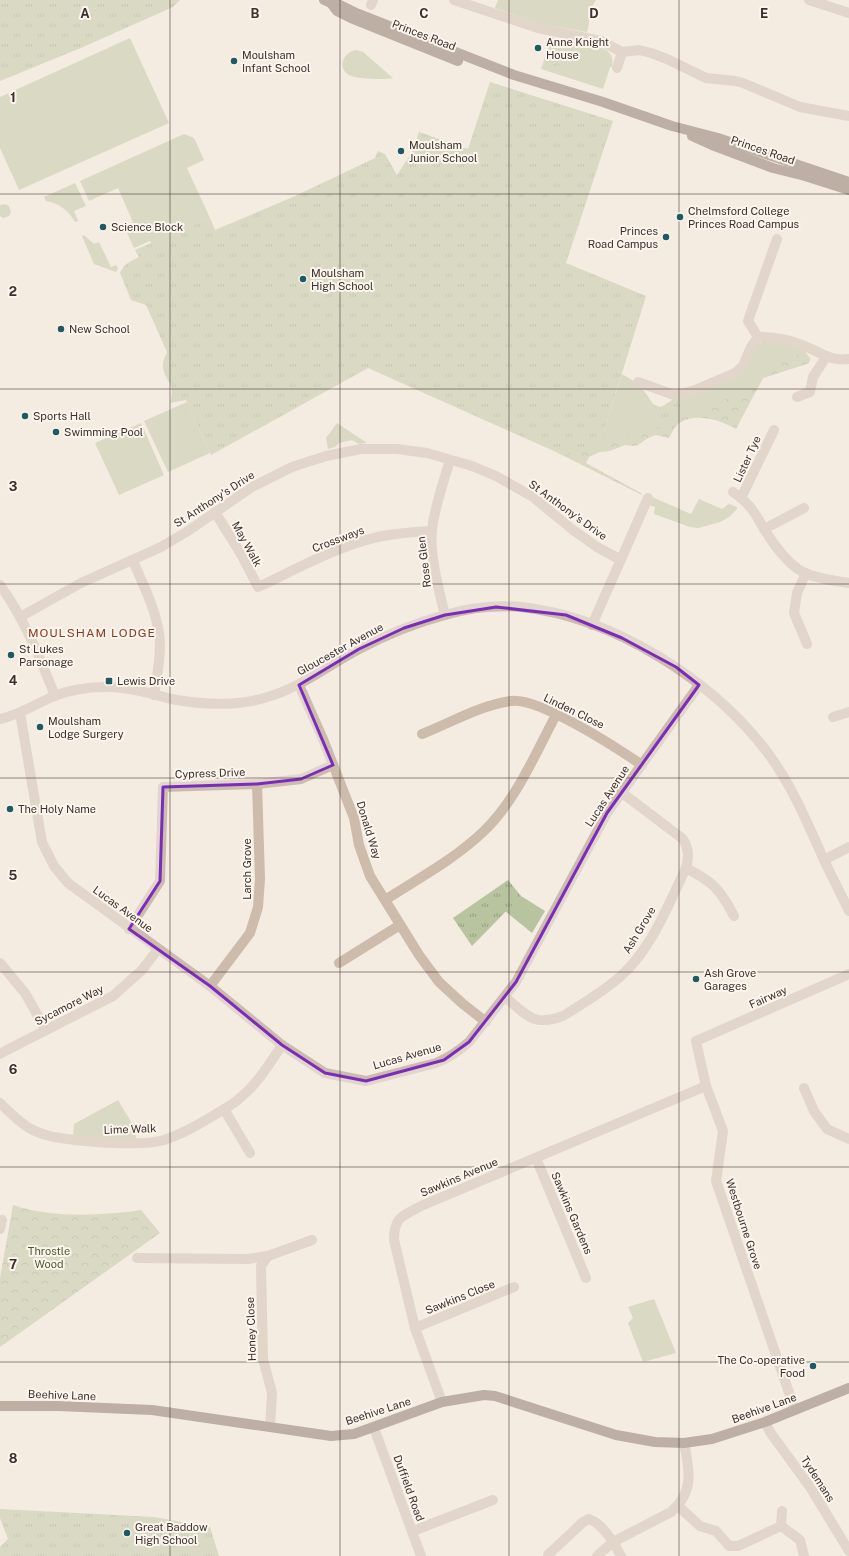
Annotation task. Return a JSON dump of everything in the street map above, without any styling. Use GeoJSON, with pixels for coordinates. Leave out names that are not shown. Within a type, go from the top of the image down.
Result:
{"type":"FeatureCollection","features":[{"type":"Feature","properties":{"kind":"main road","name":"Princes Road"},"geometry":{"type":"LineString","coordinates":[[327,2],[344,15],[428,50],[477,68],[514,75],[603,102],[672,126],[718,138],[849,182]]}},
{"type":"Feature","properties":{"kind":"main road","name":"Princes Road"},"geometry":{"type":"LineString","coordinates":[[672,126],[712,145],[762,164],[849,190]]}},
{"type":"Feature","properties":{"kind":"main road","name":"Beehive Lane"},"geometry":{"type":"LineString","coordinates":[[0,1406],[58,1406],[152,1410],[331,1436],[354,1434],[374,1428],[442,1402],[484,1395],[495,1396],[616,1435],[655,1442],[684,1443],[712,1439],[765,1422],[849,1388]]}},
{"type":"Feature","properties":{"kind":"street"},"geometry":{"type":"LineString","coordinates":[[454,0],[538,28],[601,41],[622,52],[644,51],[667,59],[706,78],[739,82],[800,107],[849,116]]}},
{"type":"Feature","properties":{"kind":"street"},"geometry":{"type":"LineString","coordinates":[[809,0],[849,13]]}},
{"type":"Feature","properties":{"kind":"street"},"geometry":{"type":"LineString","coordinates":[[617,68],[622,52]]}},
{"type":"Feature","properties":{"kind":"street"},"geometry":{"type":"LineString","coordinates":[[758,337],[748,321],[777,240]]}},
{"type":"Feature","properties":{"kind":"street"},"geometry":{"type":"LineString","coordinates":[[758,337],[777,337],[801,344],[826,357],[840,360],[849,358]]}},
{"type":"Feature","properties":{"kind":"street"},"geometry":{"type":"LineString","coordinates":[[638,382],[674,395],[685,394],[736,373],[743,366],[758,337]]}},
{"type":"Feature","properties":{"kind":"street"},"geometry":{"type":"LineString","coordinates":[[796,397],[810,392],[813,377],[826,357]]}},
{"type":"Feature","properties":{"kind":"street","name":"Lister Tye"},"geometry":{"type":"LineString","coordinates":[[741,498],[774,430]]}},
{"type":"Feature","properties":{"kind":"street","name":"St Anthony's Drive"},"geometry":{"type":"LineString","coordinates":[[20,617],[81,583],[161,547],[258,484],[292,467],[326,456],[361,449],[397,449],[427,453],[472,466],[496,476],[533,497],[573,530],[621,560]]}},
{"type":"Feature","properties":{"kind":"street","name":"Rose Glen"},"geometry":{"type":"LineString","coordinates":[[445,615],[437,581],[432,531],[436,508],[450,460]]}},
{"type":"Feature","properties":{"kind":"street","name":"Lister Tye"},"geometry":{"type":"LineString","coordinates":[[733,492],[750,506],[764,529],[786,558],[798,569],[806,573],[849,583]]}},
{"type":"Feature","properties":{"kind":"street"},"geometry":{"type":"LineString","coordinates":[[592,625],[648,498]]}},
{"type":"Feature","properties":{"kind":"street"},"geometry":{"type":"LineString","coordinates":[[764,529],[804,508]]}},
{"type":"Feature","properties":{"kind":"street","name":"May Walk"},"geometry":{"type":"LineString","coordinates":[[215,512],[241,554],[258,587]]}},
{"type":"Feature","properties":{"kind":"street","name":"Crossways"},"geometry":{"type":"LineString","coordinates":[[258,587],[345,548],[374,538],[432,531]]}},
{"type":"Feature","properties":{"kind":"street"},"geometry":{"type":"LineString","coordinates":[[133,560],[153,608],[160,634],[158,667],[154,694]]}},
{"type":"Feature","properties":{"kind":"street"},"geometry":{"type":"LineString","coordinates":[[806,573],[797,593],[794,613],[807,644]]}},
{"type":"Feature","properties":{"kind":"street"},"geometry":{"type":"LineString","coordinates":[[0,585],[20,617],[40,659],[55,696]]}},
{"type":"Feature","properties":{"kind":"street","name":"Gloucester Avenue"},"geometry":{"type":"LineString","coordinates":[[0,719],[20,713],[55,696],[80,690],[108,687],[132,689],[179,700],[210,704],[228,704],[264,698],[299,685],[359,650],[404,628],[445,615],[496,607],[518,607],[566,616],[592,625],[651,652],[676,667],[730,710],[771,757],[794,794],[848,908]]}},
{"type":"Feature","properties":{"kind":"street","name":"Donald Way"},"geometry":{"type":"LineString","coordinates":[[299,685],[354,818],[359,845],[370,876],[418,955],[440,982],[463,1004],[486,1022]]}},
{"type":"Feature","properties":{"kind":"street","name":"Lucas Avenue"},"geometry":{"type":"LineString","coordinates":[[20,713],[42,842],[54,866],[68,883],[129,929],[210,986],[282,1045],[325,1073],[366,1080],[444,1060],[460,1050],[469,1042],[486,1022],[525,968],[607,813],[699,685]]}},
{"type":"Feature","properties":{"kind":"street","name":"Linden Close"},"geometry":{"type":"LineString","coordinates":[[422,734],[491,706],[513,700],[533,705],[583,727],[642,765]]}},
{"type":"Feature","properties":{"kind":"street"},"geometry":{"type":"LineString","coordinates":[[833,717],[849,712]]}},
{"type":"Feature","properties":{"kind":"street"},"geometry":{"type":"LineString","coordinates":[[385,900],[435,870],[485,830],[506,804],[523,779],[556,715]]}},
{"type":"Feature","properties":{"kind":"street","name":"Cypress Drive"},"geometry":{"type":"LineString","coordinates":[[129,929],[160,880],[163,787],[257,784],[301,779],[333,765]]}},
{"type":"Feature","properties":{"kind":"street","name":"Larch Grove"},"geometry":{"type":"LineString","coordinates":[[210,986],[250,933],[258,907],[260,879],[257,784]]}},
{"type":"Feature","properties":{"kind":"street","name":"Ash Grove"},"geometry":{"type":"LineString","coordinates":[[505,997],[532,1018],[542,1021],[552,1020],[563,1016],[607,987],[621,976],[644,949],[686,868],[689,852],[683,839],[621,792]]}},
{"type":"Feature","properties":{"kind":"street"},"geometry":{"type":"LineString","coordinates":[[824,860],[849,847]]}},
{"type":"Feature","properties":{"kind":"street"},"geometry":{"type":"LineString","coordinates":[[686,868],[706,879],[717,888],[734,916]]}},
{"type":"Feature","properties":{"kind":"street"},"geometry":{"type":"LineString","coordinates":[[339,964],[400,925]]}},
{"type":"Feature","properties":{"kind":"street","name":"Sycamore Way"},"geometry":{"type":"LineString","coordinates":[[0,1054],[113,996],[142,970],[158,949]]}},
{"type":"Feature","properties":{"kind":"street"},"geometry":{"type":"LineString","coordinates":[[0,963],[25,993],[46,1030]]}},
{"type":"Feature","properties":{"kind":"street","name":"Fairway"},"geometry":{"type":"LineString","coordinates":[[696,1041],[849,974]]}},
{"type":"Feature","properties":{"kind":"street","name":"Westbourne Grove"},"geometry":{"type":"LineString","coordinates":[[696,1041],[706,1086],[723,1131],[716,1181],[795,1410]]}},
{"type":"Feature","properties":{"kind":"street","name":"Lime Walk"},"geometry":{"type":"LineString","coordinates":[[2,1110],[35,1131],[62,1139],[91,1142],[130,1143],[163,1140],[196,1127],[241,1098],[254,1084],[282,1045]]}},
{"type":"Feature","properties":{"kind":"street","name":"Sawkins Avenue"},"geometry":{"type":"LineString","coordinates":[[442,1402],[415,1328],[394,1240],[394,1227],[400,1218],[422,1206],[706,1086]]}},
{"type":"Feature","properties":{"kind":"street"},"geometry":{"type":"LineString","coordinates":[[804,1088],[814,1111],[827,1128],[849,1139]]}},
{"type":"Feature","properties":{"kind":"street"},"geometry":{"type":"LineString","coordinates":[[224,1109],[250,1153]]}},
{"type":"Feature","properties":{"kind":"street","name":"Sawkins Gardens"},"geometry":{"type":"LineString","coordinates":[[536,1158],[586,1278]]}},
{"type":"Feature","properties":{"kind":"street"},"geometry":{"type":"LineString","coordinates":[[137,1258],[248,1259],[268,1256],[312,1240]]}},
{"type":"Feature","properties":{"kind":"street","name":"Honey Close"},"geometry":{"type":"LineString","coordinates":[[268,1256],[261,1266],[263,1359],[272,1393],[270,1427]]}},
{"type":"Feature","properties":{"kind":"street","name":"Sawkins Close"},"geometry":{"type":"LineString","coordinates":[[415,1328],[514,1287]]}},
{"type":"Feature","properties":{"kind":"street","name":"Tydemans"},"geometry":{"type":"LineString","coordinates":[[765,1422],[770,1432],[810,1487],[849,1551]]}},
{"type":"Feature","properties":{"kind":"street","name":"Duffield Road"},"geometry":{"type":"LineString","coordinates":[[374,1428],[421,1556]]}},
{"type":"Feature","properties":{"kind":"street"},"geometry":{"type":"LineString","coordinates":[[597,1556],[613,1542],[670,1512],[678,1506],[688,1489],[688,1462],[684,1443]]}},
{"type":"Feature","properties":{"kind":"street"},"geometry":{"type":"LineString","coordinates":[[413,1531],[493,1500]]}},
{"type":"Feature","properties":{"kind":"street"},"geometry":{"type":"LineString","coordinates":[[678,1506],[700,1526],[716,1531],[729,1551],[781,1526]]}},
{"type":"Feature","properties":{"kind":"street"},"geometry":{"type":"LineString","coordinates":[[781,1526],[782,1511]]}},
{"type":"Feature","properties":{"kind":"street"},"geometry":{"type":"LineString","coordinates":[[548,1555],[583,1522],[589,1519],[594,1521],[613,1542],[621,1556]]}},
{"type":"Feature","properties":{"kind":"street"},"geometry":{"type":"LineString","coordinates":[[781,1526],[800,1540],[804,1556]]}},
{"type":"Feature","properties":{"kind":"highlighted area"},"geometry":{"type":"Polygon","coordinates":[[[496,607],[566,615],[622,638],[676,667],[699,685],[607,813],[516,982],[469,1042],[444,1060],[366,1081],[325,1073],[282,1045],[210,986],[129,929],[160,881],[163,787],[257,784],[301,779],[333,765],[299,685],[359,649],[404,628],[445,615],[496,607]]]}},
{"type":"Feature","properties":{"kind":"green space"},"geometry":{"type":"Polygon","coordinates":[[[0,0],[180,0],[173,7],[83,47],[0,81],[0,0]]]}},
{"type":"Feature","properties":{"kind":"green space"},"geometry":{"type":"Polygon","coordinates":[[[498,0],[596,0],[589,12],[587,32],[541,24],[495,8],[498,0]]]}},
{"type":"Feature","properties":{"kind":"green space"},"geometry":{"type":"Polygon","coordinates":[[[552,37],[556,38],[547,65],[578,59],[581,43],[598,46],[608,52],[613,61],[603,89],[541,69],[552,37]]]}},
{"type":"Feature","properties":{"kind":"green space"},"geometry":{"type":"Polygon","coordinates":[[[130,38],[169,123],[19,190],[0,148],[0,97],[130,38]]]}},
{"type":"Feature","properties":{"kind":"green space"},"geometry":{"type":"Polygon","coordinates":[[[556,38],[581,43],[578,59],[553,67],[546,65],[556,38]]]}},
{"type":"Feature","properties":{"kind":"green space"},"geometry":{"type":"Polygon","coordinates":[[[356,50],[363,52],[393,78],[371,79],[352,76],[345,72],[343,68],[343,61],[345,57],[351,51],[356,50]]]}},
{"type":"Feature","properties":{"kind":"green space"},"geometry":{"type":"Polygon","coordinates":[[[490,82],[613,121],[566,263],[646,296],[604,431],[604,444],[565,456],[368,368],[211,455],[186,400],[170,403],[172,391],[164,373],[163,366],[167,352],[146,305],[131,300],[120,273],[123,267],[139,257],[135,250],[210,218],[215,230],[293,197],[375,158],[378,151],[385,154],[397,175],[412,152],[419,132],[468,149],[490,82]]]}},
{"type":"Feature","properties":{"kind":"green space"},"geometry":{"type":"Polygon","coordinates":[[[184,134],[194,138],[204,160],[187,168],[210,218],[152,243],[150,241],[134,248],[124,226],[133,222],[118,188],[89,201],[80,181],[184,134]]]}},
{"type":"Feature","properties":{"kind":"green space"},"geometry":{"type":"Polygon","coordinates":[[[75,183],[86,206],[74,211],[78,221],[75,222],[70,214],[63,208],[46,201],[44,197],[75,183]]]}},
{"type":"Feature","properties":{"kind":"green space"},"geometry":{"type":"Polygon","coordinates":[[[5,204],[9,206],[11,212],[9,216],[3,218],[0,216],[0,205],[5,204]]]}},
{"type":"Feature","properties":{"kind":"green space"},"geometry":{"type":"Polygon","coordinates":[[[84,235],[94,244],[99,242],[111,267],[116,265],[118,268],[116,272],[94,264],[82,236],[84,235]]]}},
{"type":"Feature","properties":{"kind":"green space"},"geometry":{"type":"Polygon","coordinates":[[[763,341],[776,341],[804,350],[810,359],[809,363],[763,378],[755,392],[610,447],[604,444],[604,431],[622,374],[640,385],[653,404],[660,407],[675,398],[732,379],[759,344],[763,341]]]}},
{"type":"Feature","properties":{"kind":"green space"},"geometry":{"type":"Polygon","coordinates":[[[802,354],[807,354],[810,359],[809,363],[763,378],[736,429],[715,420],[706,418],[690,418],[677,425],[669,438],[656,435],[648,438],[638,445],[625,445],[610,451],[600,452],[589,457],[586,463],[641,493],[642,495],[556,452],[567,450],[604,431],[606,439],[609,441],[634,436],[704,410],[754,385],[761,375],[783,360],[802,354]]]}},
{"type":"Feature","properties":{"kind":"green space"},"geometry":{"type":"Polygon","coordinates":[[[677,399],[683,402],[686,406],[685,414],[658,425],[651,411],[653,406],[663,406],[677,399]]]}},
{"type":"Feature","properties":{"kind":"green space"},"geometry":{"type":"Polygon","coordinates":[[[187,402],[210,453],[168,472],[144,421],[187,402]]]}},
{"type":"Feature","properties":{"kind":"green space"},"geometry":{"type":"Polygon","coordinates":[[[141,423],[164,475],[119,495],[95,443],[141,423]]]}},
{"type":"Feature","properties":{"kind":"green space"},"geometry":{"type":"Polygon","coordinates":[[[337,423],[367,443],[359,444],[352,440],[339,443],[335,447],[328,449],[326,438],[337,423]]]}},
{"type":"Feature","properties":{"kind":"green space"},"geometry":{"type":"Polygon","coordinates":[[[652,497],[691,514],[699,499],[722,509],[729,504],[737,507],[737,509],[729,517],[720,522],[698,528],[690,527],[654,514],[655,507],[649,505],[652,497]]]}},
{"type":"Feature","properties":{"kind":"green space"},"geometry":{"type":"Polygon","coordinates":[[[508,880],[521,896],[472,946],[453,918],[508,880]]]}},
{"type":"Feature","properties":{"kind":"green space"},"geometry":{"type":"Polygon","coordinates":[[[521,896],[545,911],[532,933],[505,911],[521,896]]]}},
{"type":"Feature","properties":{"kind":"green space"},"geometry":{"type":"Polygon","coordinates":[[[118,1100],[133,1125],[137,1141],[73,1137],[74,1124],[118,1100]]]}},
{"type":"Feature","properties":{"kind":"green space","name":"Throstle Wood"},"geometry":{"type":"Polygon","coordinates":[[[13,1205],[43,1212],[76,1215],[109,1214],[141,1210],[160,1233],[0,1347],[0,1278],[13,1205]]]}},
{"type":"Feature","properties":{"kind":"green space"},"geometry":{"type":"Polygon","coordinates":[[[654,1299],[676,1353],[643,1362],[628,1323],[633,1318],[628,1307],[654,1299]]]}},
{"type":"Feature","properties":{"kind":"green space","name":"Great Baddow High School"},"geometry":{"type":"Polygon","coordinates":[[[0,1509],[154,1517],[210,1527],[219,1556],[0,1556],[0,1547],[8,1539],[0,1518],[0,1509]]]}},
{"type":"Feature","properties":{"kind":"place","name":"Anne Knight House"},"geometry":{"type":"Point","coordinates":[538,48]}},
{"type":"Feature","properties":{"kind":"place","name":"Moulsham Infant School"},"geometry":{"type":"Point","coordinates":[234,61]}},
{"type":"Feature","properties":{"kind":"place","name":"Moulsham Junior School"},"geometry":{"type":"Point","coordinates":[401,151]}},
{"type":"Feature","properties":{"kind":"place","name":"Chelmsford College Princes Road Campus"},"geometry":{"type":"Point","coordinates":[680,217]}},
{"type":"Feature","properties":{"kind":"place","name":"Science Block"},"geometry":{"type":"Point","coordinates":[103,227]}},
{"type":"Feature","properties":{"kind":"place","name":"Princes Road Campus"},"geometry":{"type":"Point","coordinates":[666,237]}},
{"type":"Feature","properties":{"kind":"place","name":"Moulsham High School"},"geometry":{"type":"Point","coordinates":[303,279]}},
{"type":"Feature","properties":{"kind":"place","name":"New School"},"geometry":{"type":"Point","coordinates":[61,329]}},
{"type":"Feature","properties":{"kind":"place","name":"Sports Hall"},"geometry":{"type":"Point","coordinates":[25,416]}},
{"type":"Feature","properties":{"kind":"place","name":"Swimming Pool"},"geometry":{"type":"Point","coordinates":[56,432]}},
{"type":"Feature","properties":{"kind":"place","name":"St Lukes Parsonage"},"geometry":{"type":"Point","coordinates":[11,655]}},
{"type":"Feature","properties":{"kind":"place","name":"Lewis Drive"},"geometry":{"type":"Point","coordinates":[109,681]}},
{"type":"Feature","properties":{"kind":"place","name":"Moulsham Lodge Surgery"},"geometry":{"type":"Point","coordinates":[40,727]}},
{"type":"Feature","properties":{"kind":"place","name":"The Holy Name"},"geometry":{"type":"Point","coordinates":[10,809]}},
{"type":"Feature","properties":{"kind":"place","name":"Ash Grove Garages"},"geometry":{"type":"Point","coordinates":[696,979]}},
{"type":"Feature","properties":{"kind":"place","name":"The Co-operative Food"},"geometry":{"type":"Point","coordinates":[813,1366]}},
{"type":"Feature","properties":{"kind":"place","name":"Great Baddow High School"},"geometry":{"type":"Point","coordinates":[127,1533]}},
{"type":"Feature","properties":{"kind":"district","name":"MOULSHAM LODGE"},"geometry":{"type":"Point","coordinates":[92,633]}}]}
